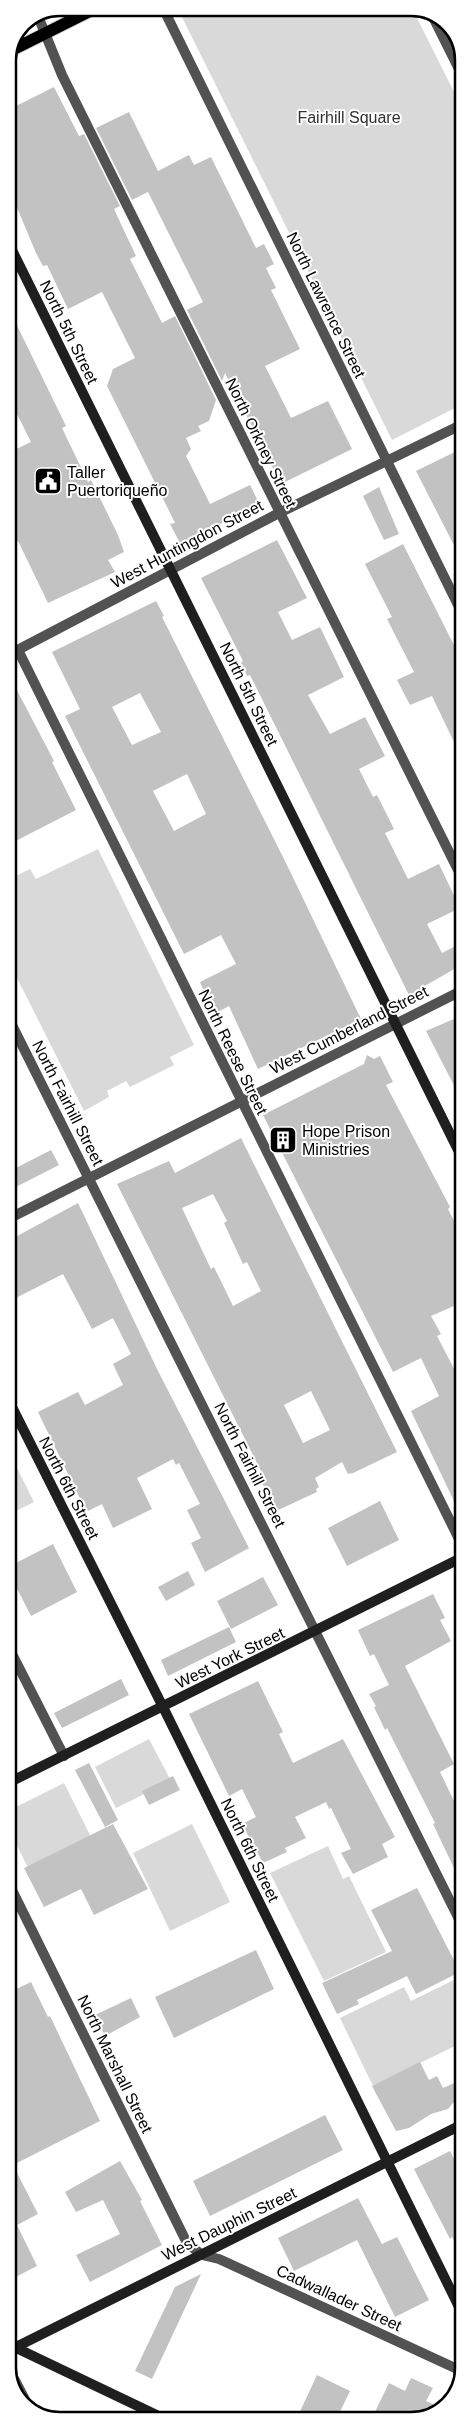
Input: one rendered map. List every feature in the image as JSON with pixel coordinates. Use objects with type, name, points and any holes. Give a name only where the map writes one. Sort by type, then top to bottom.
[{"type":"main road","points":[[19,46],[79,16]]},
{"type":"main road","name":"North 5th Street","points":[[16,258],[454,1143]]},
{"type":"main road","name":"North 6th Street","points":[[17,1416],[455,2297]]},
{"type":"main road","name":"West York Street","points":[[17,1779],[455,1561]]},
{"type":"main road","name":"West Dauphin Street","points":[[17,2344],[455,2129]]},
{"type":"main road","points":[[17,2350],[149,2412]]},
{"type":"street","name":"North Lawrence Street","points":[[168,16],[454,597]]},
{"type":"street","name":"North Orkney Street","points":[[41,21],[62,75],[454,863]]},
{"type":"street","points":[[437,26],[454,58]]},
{"type":"street","name":"West Huntingdon Street","points":[[18,650],[279,513],[454,428]]},
{"type":"street","name":"North Reese Street","points":[[18,650],[240,1102],[455,1530]]},
{"type":"street","name":"West Cumberland Street","points":[[16,1215],[454,994]]},
{"type":"street","name":"North Fairhill Street","points":[[16,1034],[317,1631],[455,1911]]},
{"type":"street","points":[[17,1663],[64,1756]]},
{"type":"street","name":"North Marshall Street","points":[[17,1900],[187,2243],[202,2254]]},
{"type":"street","name":"Cadwallader Street","points":[[202,2254],[219,2259],[455,2368]]},
{"type":"green space","name":"Fairhill Square","points":[[181,16],[416,16],[454,92],[454,408],[392,440]]},
{"type":"green space","points":[[98,849],[194,1045],[170,1057],[174,1065],[130,1087],[126,1081],[107,1091],[109,1097],[84,1111],[16,977],[16,876],[30,869],[36,879]]},
{"type":"green space","points":[[17,1467],[34,1502],[17,1511]]},
{"type":"green space","points":[[149,1739],[171,1781],[116,1808],[95,1767]]},
{"type":"green space","points":[[64,1783],[91,1837],[28,1868],[17,1845],[17,1807]]},
{"type":"green space","points":[[192,1824],[230,1902],[170,1931],[133,1853]]},
{"type":"green space","points":[[328,1846],[343,1879],[349,1876],[386,1952],[324,1981],[270,1873]]},
{"type":"green space","points":[[455,1980],[455,2046],[373,2086],[340,2018],[404,1987],[411,2001]]},
{"type":"building","points":[[54,87],[79,136],[84,134],[120,206],[114,209],[136,256],[130,259],[162,323],[175,316],[216,400],[209,421],[198,426],[201,431],[186,438],[191,449],[186,456],[210,504],[250,485],[259,503],[181,545],[170,524],[175,523],[107,386],[113,369],[135,358],[102,292],[68,309],[47,265],[43,266],[36,253],[16,205],[16,106]]},
{"type":"building","points":[[129,112],[158,171],[189,155],[194,165],[211,157],[256,248],[264,244],[274,264],[266,268],[276,288],[271,290],[300,349],[265,366],[291,418],[328,401],[352,449],[281,484],[225,373],[222,381],[187,310],[203,302],[148,192],[132,200],[96,128]]},
{"type":"building","name":"Taller Puertoriqueño","points":[[16,324],[66,426],[62,428],[88,482],[91,480],[118,535],[124,552],[108,560],[115,572],[48,603],[18,541],[16,542],[16,449],[31,442],[16,412]]},
{"type":"building","points":[[454,452],[454,546],[416,471]]},
{"type":"building","points":[[379,487],[399,534],[384,540],[363,496]]},
{"type":"building","points":[[277,540],[307,598],[278,612],[292,640],[320,627],[344,677],[308,695],[330,734],[365,717],[385,756],[359,769],[373,797],[377,795],[394,829],[385,833],[408,879],[439,864],[454,896],[454,911],[427,924],[442,953],[454,947],[454,969],[409,995],[250,675],[247,676],[241,662],[243,661],[201,578]]},
{"type":"building","points":[[403,544],[454,646],[454,743],[432,696],[410,705],[397,680],[414,672],[387,619],[392,617],[365,564]]},
{"type":"building","points":[[156,601],[164,616],[162,617],[286,863],[361,1019],[258,1069],[229,1006],[214,1014],[200,982],[236,964],[221,935],[184,954],[65,716],[80,709],[52,652]],"holes":[[[140,693],[161,732],[132,745],[112,707]],[[187,774],[206,814],[174,831],[153,791]]]},
{"type":"building","points":[[16,689],[54,761],[52,762],[76,810],[16,841]]},
{"type":"building","points":[[454,1019],[454,1086],[426,1031]]},
{"type":"building","points":[[367,1055],[374,1059],[380,1056],[393,1082],[386,1085],[450,1207],[448,1209],[455,1222],[455,1306],[431,1316],[441,1334],[437,1336],[455,1370],[455,1502],[411,1411],[439,1396],[421,1358],[393,1372],[263,1115],[364,1064]]},
{"type":"building","points":[[241,1138],[397,1452],[348,1474],[342,1462],[315,1478],[319,1487],[316,1489],[317,1492],[276,1511],[259,1477],[263,1475],[117,1184],[169,1161],[175,1173]],"holes":[[[213,1194],[227,1221],[224,1223],[243,1264],[247,1262],[261,1291],[233,1306],[214,1267],[211,1269],[182,1208]],[[311,1391],[330,1430],[303,1443],[284,1405]]]},
{"type":"building","points":[[51,1150],[59,1165],[16,1187],[16,1168]]},
{"type":"building","points":[[78,1203],[157,1369],[249,1548],[205,1572],[191,1543],[201,1538],[187,1510],[200,1504],[179,1463],[176,1465],[173,1459],[137,1478],[152,1509],[113,1528],[102,1504],[88,1511],[85,1509],[38,1412],[78,1392],[85,1405],[123,1385],[113,1364],[131,1354],[113,1318],[92,1329],[63,1274],[17,1298],[17,1236]]},
{"type":"building","points":[[380,1501],[399,1540],[347,1566],[328,1528]]},
{"type":"building","points":[[53,1544],[77,1592],[31,1616],[17,1588],[17,1563]]},
{"type":"building","points":[[188,1571],[195,1585],[166,1601],[158,1587]]},
{"type":"building","points":[[263,1577],[278,1605],[231,1629],[217,1601]]},
{"type":"building","points":[[433,1594],[445,1618],[440,1620],[451,1641],[405,1666],[454,1764],[440,1772],[455,1801],[455,1870],[433,1824],[435,1823],[387,1728],[385,1730],[374,1707],[376,1706],[369,1694],[389,1685],[374,1654],[370,1656],[358,1630]]},
{"type":"building","points":[[229,1627],[236,1642],[168,1676],[161,1660]]},
{"type":"building","points":[[121,1679],[129,1695],[62,1728],[54,1713]]},
{"type":"building","points":[[258,1681],[283,1732],[279,1734],[293,1763],[343,1739],[395,1837],[382,1844],[388,1857],[353,1874],[341,1853],[351,1849],[331,1808],[329,1809],[326,1802],[295,1817],[306,1838],[285,1848],[287,1852],[263,1863],[242,1824],[256,1817],[242,1789],[229,1796],[189,1714]]},
{"type":"building","points":[[89,1763],[118,1820],[105,1827],[75,1770]]},
{"type":"building","points":[[173,1776],[180,1790],[149,1805],[142,1791]]},
{"type":"building","points":[[113,1824],[148,1889],[94,1915],[81,1889],[44,1907],[24,1868]]},
{"type":"building","points":[[417,1888],[455,1962],[455,1975],[416,1994],[407,1976],[357,2000],[359,2004],[337,2014],[322,1983],[392,1951],[371,1910]]},
{"type":"building","points":[[256,1950],[274,1989],[174,2038],[155,1997]]},
{"type":"building","points":[[31,1982],[48,2017],[50,2016],[100,2121],[17,2163],[17,1989]]},
{"type":"building","points":[[131,1998],[140,2017],[105,2036],[95,2015]]},
{"type":"building","points":[[420,2062],[429,2080],[437,2076],[443,2088],[455,2083],[455,2102],[448,2109],[431,2114],[409,2128],[396,2131],[372,2086]]},
{"type":"building","points":[[325,2115],[343,2150],[210,2216],[193,2181]]},
{"type":"building","points":[[450,2151],[455,2161],[455,2243],[452,2237],[450,2239],[414,2169]]},
{"type":"building","points":[[120,2161],[142,2200],[140,2201],[162,2245],[90,2282],[76,2255],[120,2234],[103,2200],[76,2212],[65,2192]]},
{"type":"building","points":[[17,2173],[38,2214],[17,2225],[37,2266],[17,2276]]},
{"type":"building","points":[[358,2198],[382,2244],[397,2237],[429,2300],[395,2317],[357,2240],[294,2271],[278,2238]]},
{"type":"building","points":[[201,2274],[152,2379],[135,2371],[175,2287]]},
{"type":"building","points":[[317,2375],[350,2391],[340,2411],[300,2411]]},
{"type":"building","points":[[411,2378],[433,2388],[426,2401],[434,2405],[417,2411],[375,2411],[389,2383],[405,2391]]},
{"type":"place","name":"Taller Puertoriqueño","points":[[48,481]]},
{"type":"place","name":"Hope Prison Ministries","points":[[283,1140]]}]
